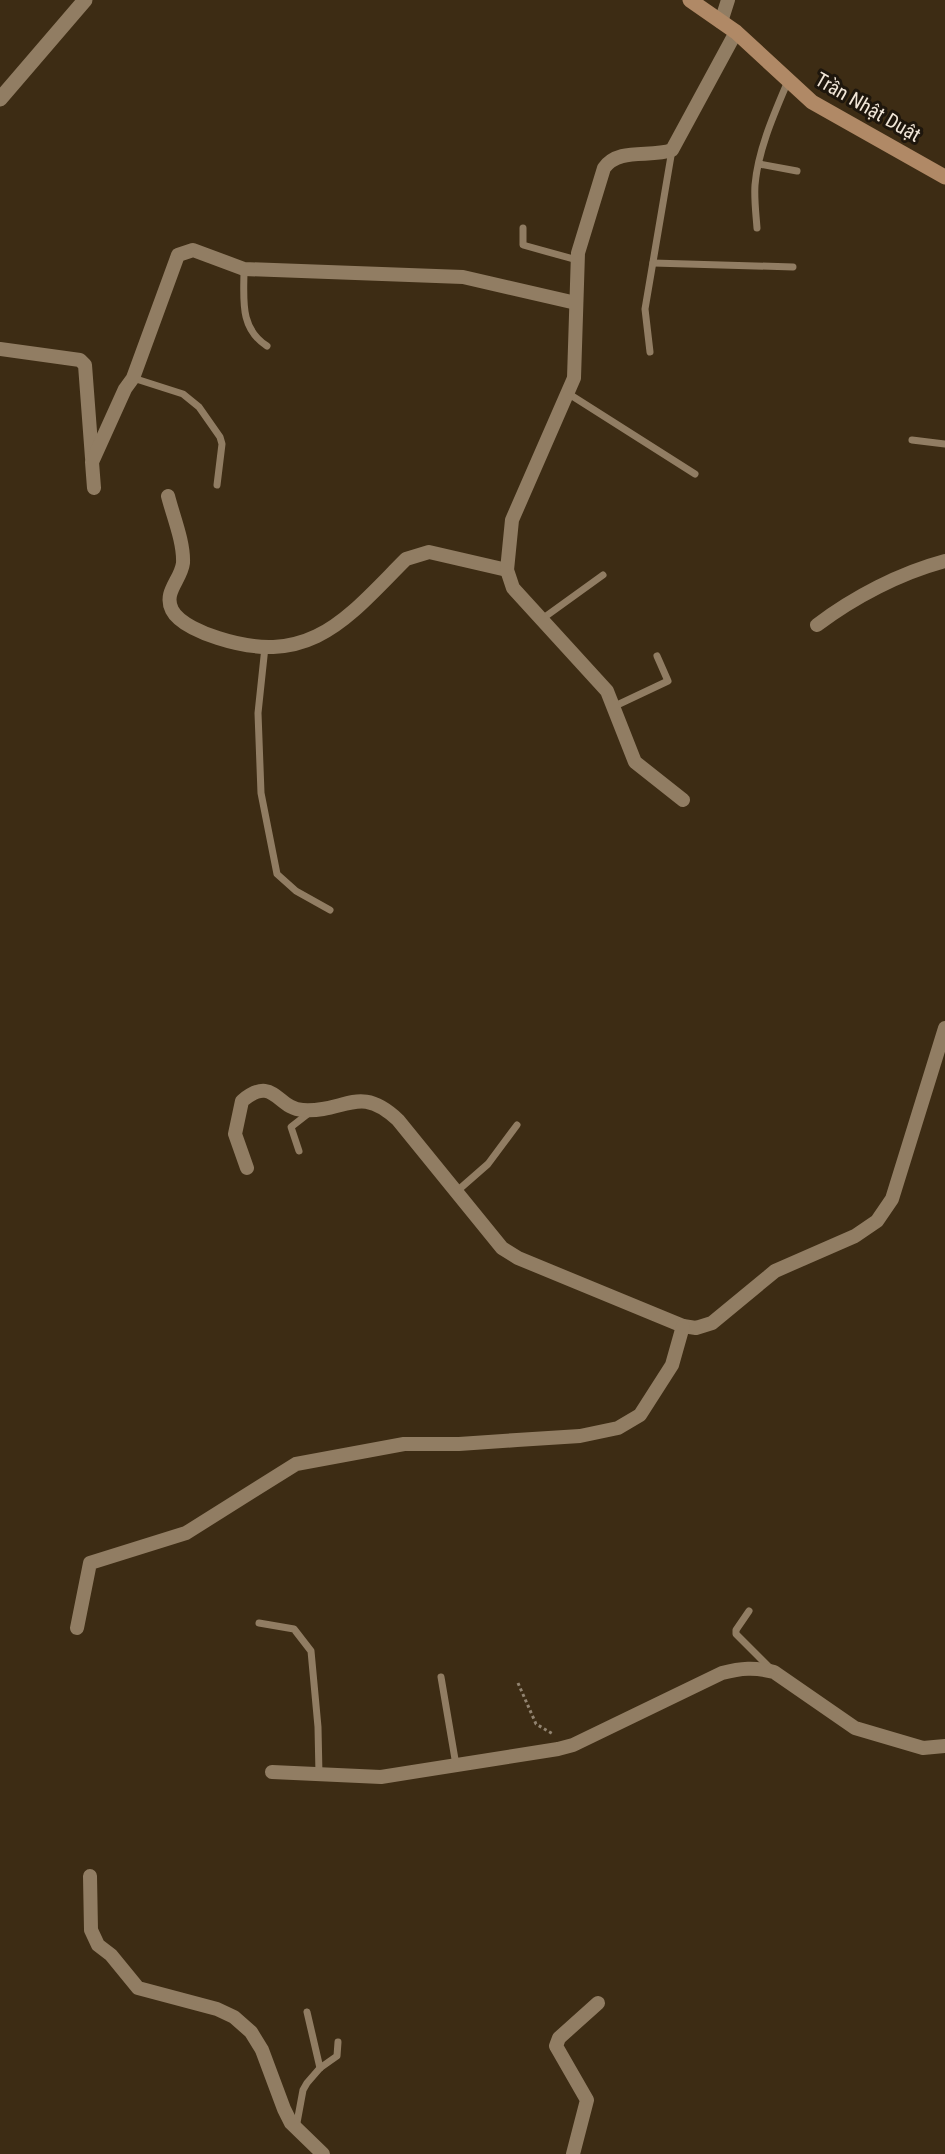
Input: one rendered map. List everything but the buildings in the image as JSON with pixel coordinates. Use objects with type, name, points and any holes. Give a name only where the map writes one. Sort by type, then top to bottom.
[{"type":"main road","name":"Trần Nhật Duật","points":[[690,0],[735,32],[812,102],[945,177]]},
{"type":"street","points":[[0,98],[85,0]]},
{"type":"street","points":[[721,22],[728,0]]},
{"type":"street","points":[[683,800],[635,762],[615,706],[598,680],[513,588],[507,570],[516,508],[569,394],[576,361],[577,260],[604,168],[610,159],[672,150],[735,32]]},
{"type":"street","points":[[92,462],[125,389],[134,378],[178,255],[193,250],[244,269],[454,276],[576,303]]},
{"type":"street","points":[[0,349],[80,360],[85,365],[94,489]]},
{"type":"street","points":[[168,496],[183,561],[171,589],[172,611],[180,620],[212,636],[231,642],[265,647],[306,642],[326,633],[344,621],[406,559],[416,554],[429,552],[507,570]]},
{"type":"street","points":[[818,625],[846,603],[945,561]]},
{"type":"street","points":[[247,1168],[235,1134],[242,1101],[256,1091],[264,1090],[273,1093],[293,1107],[303,1110],[354,1101],[370,1101],[385,1107],[398,1120],[502,1248],[518,1258],[683,1326],[696,1328],[712,1323],[775,1271],[855,1236],[877,1221],[892,1199],[945,1028]]},
{"type":"street","points":[[77,1628],[90,1563],[186,1533],[289,1466],[404,1444],[528,1440],[580,1436],[618,1428],[640,1415],[672,1365],[683,1326]]},
{"type":"street","points":[[272,1773],[381,1777],[573,1745],[722,1673],[759,1668],[774,1672],[855,1728],[923,1748],[945,1746]]},
{"type":"street","points":[[90,1876],[91,1930],[98,1945],[116,1961],[138,1988],[217,2009],[234,2017],[251,2032],[262,2050],[284,2109],[296,2128],[323,2154]]},
{"type":"street","points":[[573,2154],[587,2100],[556,2046],[559,2038],[598,2003]]},
{"type":"lane","points":[[757,228],[755,185],[759,164],[770,123],[788,81]]},
{"type":"lane","points":[[650,352],[645,309],[672,150]]},
{"type":"lane","points":[[759,164],[797,171]]},
{"type":"lane","points":[[523,228],[523,245],[577,260]]},
{"type":"lane","points":[[653,263],[793,267]]},
{"type":"lane","points":[[244,269],[244,310],[254,338],[267,346]]},
{"type":"lane","points":[[134,378],[183,394],[199,407],[220,437],[222,444],[217,485]]},
{"type":"lane","points":[[569,394],[695,474]]},
{"type":"lane","points":[[912,440],[945,444]]},
{"type":"lane","points":[[542,619],[603,575]]},
{"type":"lane","points":[[265,647],[258,713],[261,793],[277,874],[296,891],[330,910]]},
{"type":"lane","points":[[615,706],[668,681],[657,656]]},
{"type":"lane","points":[[299,1150],[291,1127],[316,1108]]},
{"type":"lane","points":[[456,1192],[488,1164],[517,1125]]},
{"type":"lane","points":[[749,1611],[736,1630],[736,1634],[774,1672]]},
{"type":"lane","points":[[259,1623],[294,1629],[311,1651],[318,1727],[319,1775]]},
{"type":"lane","points":[[441,1677],[456,1765]]},
{"type":"lane","points":[[307,2012],[320,2068]]},
{"type":"lane","points":[[296,2128],[303,2090],[320,2068],[337,2056],[338,2042]]},
{"type":"path","points":[[518,1683],[536,1724],[573,1745]]}]
